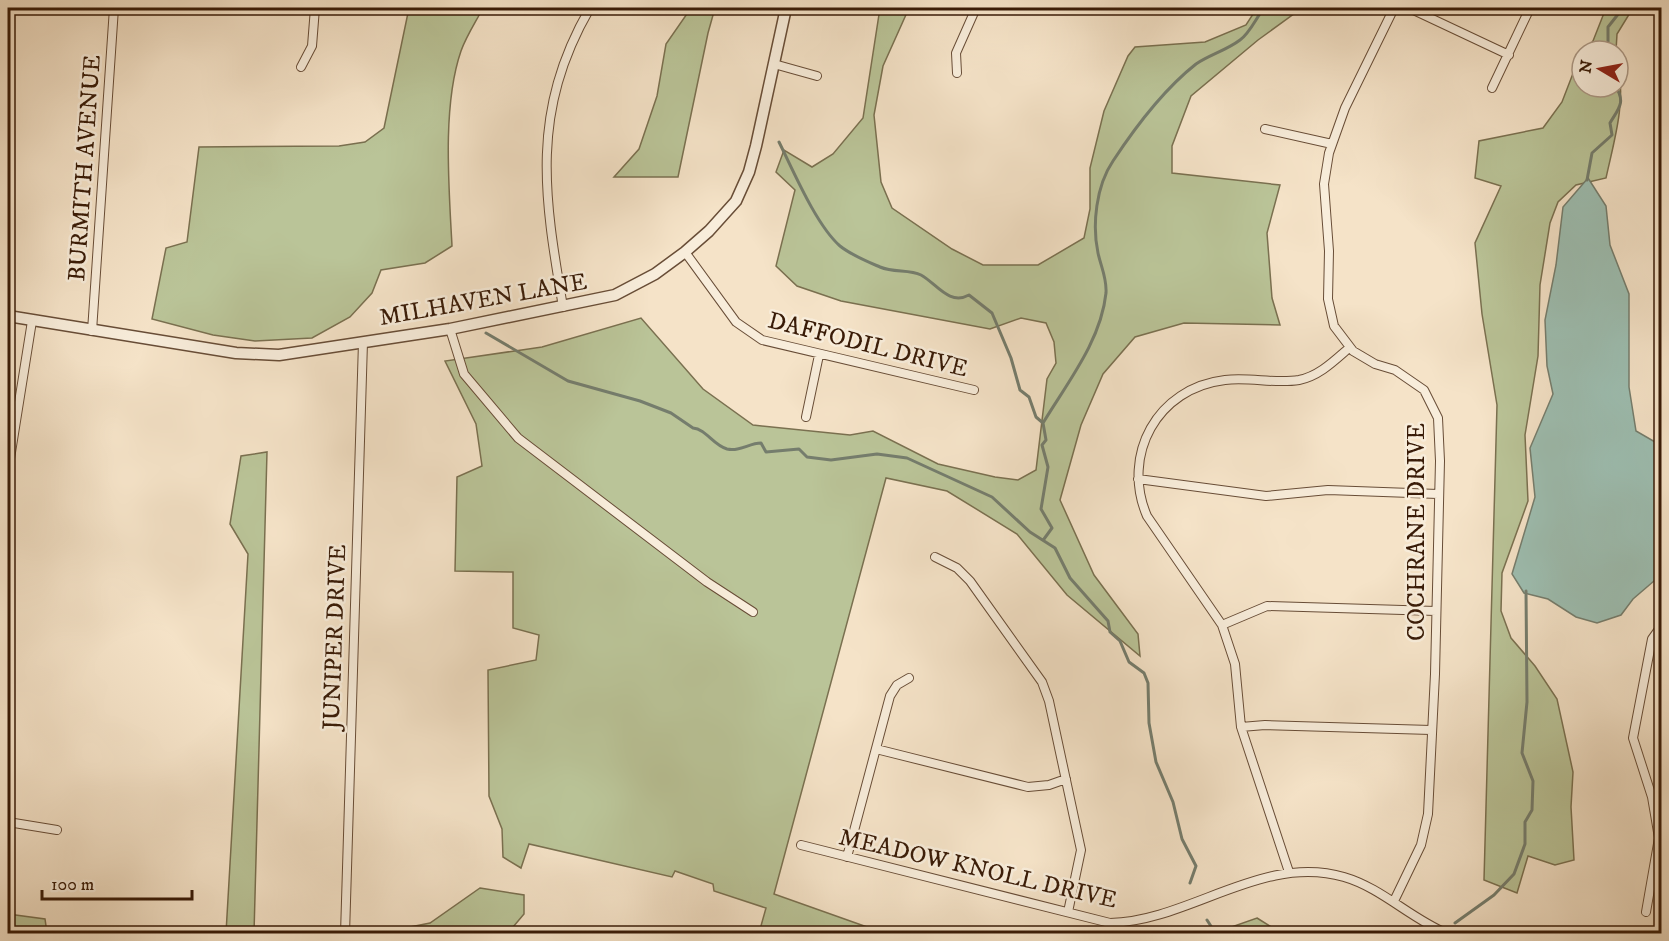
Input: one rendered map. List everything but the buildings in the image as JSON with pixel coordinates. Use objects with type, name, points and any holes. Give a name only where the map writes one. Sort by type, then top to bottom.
[{"type":"street","name":"BURMITH AVENUE","points":[[92,331],[114,8]]},
{"type":"street","points":[[301,67],[312,46],[315,8]]},
{"type":"street","points":[[563,307],[545,186],[548,128],[564,63],[590,8]]},
{"type":"street","name":"MILHAVEN LANE","points":[[8,316],[92,331],[265,356],[450,329],[599,300],[636,286],[684,252],[732,208],[743,189],[756,146],[786,8]]},
{"type":"street","points":[[957,73],[956,53],[976,8]]},
{"type":"street","name":"COCHRANE DRIVE","points":[[1394,8],[1345,108],[1332,144],[1324,184],[1329,251],[1328,299],[1334,326],[1349,348],[1375,364],[1411,380],[1431,400],[1438,418],[1440,442],[1435,698],[1431,730],[1428,814],[1415,860],[1394,901]]},
{"type":"street","points":[[1409,8],[1509,55]]},
{"type":"street","points":[[1492,88],[1530,8]]},
{"type":"street","points":[[774,64],[817,76]]},
{"type":"street","points":[[1265,129],[1332,144]]},
{"type":"street","name":"DAFFODIL DRIVE","points":[[684,252],[742,328],[775,345],[974,390]]},
{"type":"street","points":[[8,471],[32,321]]},
{"type":"street","points":[[450,329],[464,374],[518,438],[706,582],[753,612]]},
{"type":"street","name":"JUNIPER DRIVE","points":[[345,933],[363,342]]},
{"type":"street","points":[[1288,872],[1241,727],[1235,664],[1222,625],[1147,516],[1140,500],[1138,460],[1146,434],[1161,411],[1175,398],[1209,383],[1226,380],[1298,380],[1314,375],[1349,348]]},
{"type":"street","points":[[806,417],[819,355]]},
{"type":"street","points":[[1138,479],[1266,496],[1328,490],[1438,494]]},
{"type":"street","points":[[935,557],[957,568],[970,581],[1042,682],[1049,701],[1081,850],[1068,912]]},
{"type":"street","points":[[1222,625],[1251,610],[1267,606],[1436,611]]},
{"type":"street","points":[[1646,912],[1659,863],[1659,838],[1654,806],[1633,738],[1652,639],[1662,625]]},
{"type":"street","points":[[847,857],[890,696],[897,685],[909,678]]},
{"type":"street","points":[[1241,727],[1265,724],[1431,730]]},
{"type":"street","points":[[876,749],[1028,787],[1049,785],[1066,779]]},
{"type":"street","points":[[8,822],[57,830]]},
{"type":"street","name":"MEADOW KNOLL DRIVE","points":[[801,845],[1110,923],[1148,920],[1265,878],[1288,872],[1311,872],[1344,877],[1394,901],[1448,933]]},
{"type":"green space","points":[[409,8],[481,8],[482,10],[461,51],[451,97],[448,147],[452,246],[425,263],[381,270],[372,293],[350,317],[312,338],[255,341],[213,335],[152,319],[166,248],[187,242],[199,147],[339,146],[365,142],[384,128]]},
{"type":"green space","points":[[691,8],[715,8],[678,177],[614,177],[639,149],[657,96],[666,44]]},
{"type":"green space","points":[[880,8],[909,8],[883,66],[874,115],[881,182],[892,208],[952,249],[983,265],[1038,265],[1084,238],[1090,209],[1090,168],[1104,111],[1128,56],[1135,47],[1205,42],[1246,25],[1257,8],[1302,8],[1258,40],[1191,96],[1172,146],[1172,173],[1280,185],[1267,233],[1272,298],[1280,325],[1184,323],[1135,337],[1103,374],[1081,425],[1060,500],[1094,575],[1138,634],[1140,656],[1067,595],[1017,534],[947,491],[886,478],[774,894],[884,933],[759,933],[766,908],[714,891],[713,884],[675,871],[672,877],[529,844],[521,868],[503,857],[502,829],[489,796],[488,670],[536,660],[539,635],[513,628],[513,572],[455,571],[457,477],[482,466],[476,424],[445,361],[542,347],[641,318],[703,389],[753,425],[850,435],[873,431],[938,464],[995,477],[1018,480],[1036,470],[1047,379],[1056,363],[1054,342],[1046,323],[1021,318],[990,329],[841,301],[797,286],[776,266],[795,190],[776,172],[784,150],[812,167],[833,154],[863,118]]},
{"type":"green space","points":[[1606,8],[1633,8],[1617,34],[1617,39],[1594,39]]},
{"type":"green space","points":[[1570,81],[1570,99],[1621,99],[1606,178],[1576,185],[1558,202],[1550,223],[1540,285],[1538,356],[1525,435],[1528,501],[1502,573],[1501,611],[1511,638],[1535,666],[1557,699],[1573,772],[1571,807],[1574,860],[1555,865],[1528,856],[1517,893],[1484,880],[1497,405],[1482,314],[1475,243],[1501,186],[1475,178],[1479,141],[1543,128],[1562,102]]},
{"type":"green space","points":[[267,452],[254,933],[226,933],[248,554],[230,524],[241,456]]},
{"type":"green space","points":[[480,888],[524,895],[524,914],[508,933],[380,933],[430,923]]},
{"type":"green space","points":[[8,914],[45,919],[47,933],[8,933]]},
{"type":"green space","points":[[1257,918],[1281,933],[1220,933],[1220,931]]},
{"type":"shaded area","points":[[1588,178],[1606,206],[1610,245],[1629,294],[1629,387],[1636,431],[1662,446],[1661,575],[1633,599],[1621,615],[1597,623],[1576,617],[1548,599],[1524,593],[1512,574],[1535,497],[1530,448],[1553,394],[1547,366],[1545,320],[1556,265],[1563,207]]},
{"type":"waterway","points":[[1043,423],[1082,361],[1103,311],[1106,293],[1105,277],[1098,253],[1095,230],[1099,194],[1107,171],[1141,122],[1172,85],[1196,64],[1244,37],[1264,8]]},
{"type":"waterway","points":[[1608,39],[1608,27],[1623,8]]},
{"type":"waterway","points":[[1587,180],[1592,153],[1612,135],[1610,123],[1618,110],[1620,99]]},
{"type":"waterway","points":[[779,142],[822,225],[840,246],[880,267],[921,275],[949,296],[962,298],[969,295],[992,313],[1011,358],[1020,390],[1029,397],[1036,417],[1043,423],[1046,440],[1042,445],[1048,467],[1041,509],[1052,528],[1044,539]]},
{"type":"waterway","points":[[486,333],[568,381],[640,401],[671,413],[727,449],[761,443],[766,452],[799,449],[807,457],[831,460],[877,454],[907,458],[992,497],[1030,532],[1055,548],[1070,578],[1108,621],[1110,632],[1120,641],[1129,662],[1144,673],[1148,683],[1149,723],[1156,762],[1173,802],[1182,839],[1196,866],[1190,883]]},
{"type":"waterway","points":[[1455,923],[1494,895],[1514,874],[1525,844],[1525,822],[1532,810],[1533,781],[1522,753],[1527,702],[1526,591]]},
{"type":"waterway","points":[[1207,920],[1216,934]]}]
